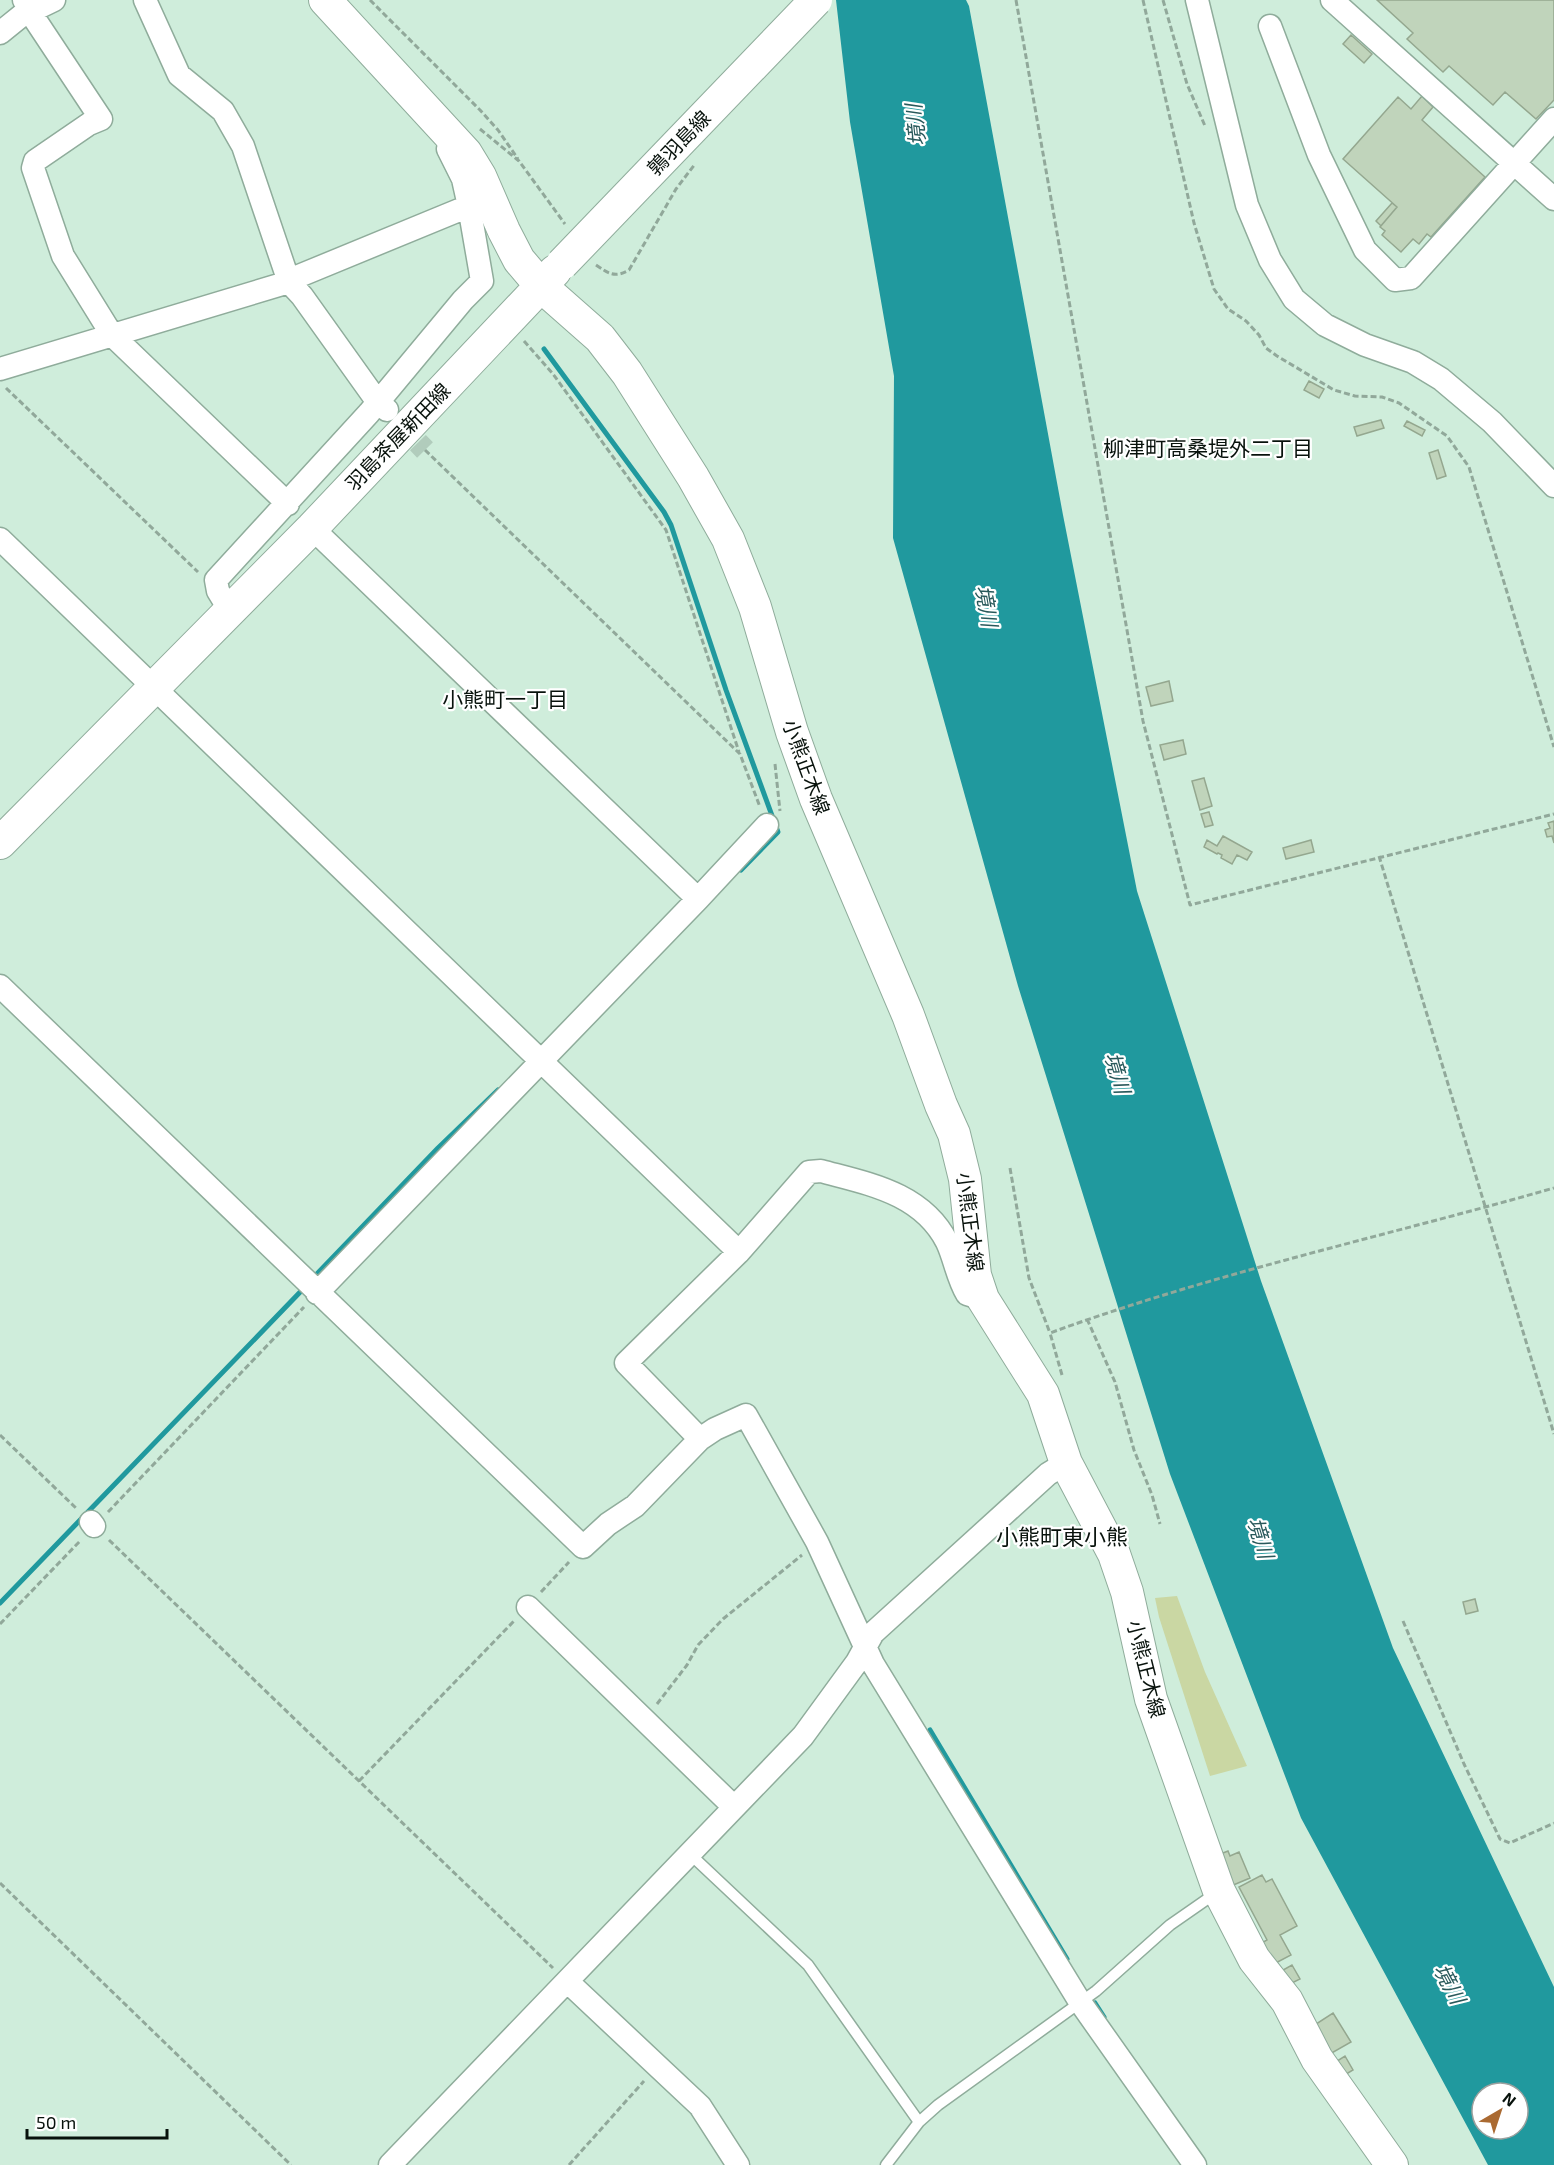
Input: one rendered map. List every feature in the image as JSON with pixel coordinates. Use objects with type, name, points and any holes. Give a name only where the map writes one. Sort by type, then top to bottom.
[{"type":"main road","points":[[325,0],[466,153],[480,176],[519,260],[564,270]]},
{"type":"main road","name":"鶉羽島線","points":[[564,270],[816,0]]},
{"type":"main road","name":"羽島茶屋新田線","points":[[0,843],[155,687],[223,596],[312,528],[564,270]]},
{"type":"main road","name":"小熊正木線","points":[[564,270],[600,338],[627,373],[693,477],[728,539],[755,607],[792,732],[816,799],[908,1015],[954,1134],[965,1179],[975,1275],[983,1299],[1043,1394],[1066,1463],[1114,1554],[1127,1592],[1151,1700],[1219,1891],[1254,1959],[1287,2001],[1317,2059],[1392,2165]]},
{"type":"street","points":[[0,33],[21,16],[28,5],[54,0]]},
{"type":"street","points":[[145,0],[179,75],[223,111],[243,146],[289,282],[302,296],[382,405]]},
{"type":"street","points":[[1197,0],[1247,205],[1270,260],[1294,299],[1325,325],[1365,345],[1413,362],[1441,379],[1492,422],[1554,486]]},
{"type":"street","points":[[1332,0],[1554,199]]},
{"type":"street","points":[[28,5],[36,21],[101,119],[89,124],[35,161],[33,168],[63,256],[112,335],[288,504]]},
{"type":"street","points":[[1270,26],[1319,155],[1365,250],[1395,280],[1411,278],[1554,118]]},
{"type":"street","points":[[223,596],[216,580],[369,413],[382,405],[482,281],[463,179],[433,118]]},
{"type":"street","points":[[2,377],[112,335],[289,282],[469,206]]},
{"type":"street","points":[[312,528],[698,899]]},
{"type":"street","points":[[0,539],[739,1252]]},
{"type":"street","points":[[317,1293],[767,825]]},
{"type":"street","points":[[0,986],[583,1547],[608,1524],[635,1506],[700,1439],[746,1415],[817,1542],[873,1664],[1080,2002],[1195,2165]]},
{"type":"street","points":[[700,1439],[626,1362],[739,1252],[809,1172],[820,1171],[902,1196],[930,1216],[948,1245],[959,1280],[967,1294],[983,1299]]},
{"type":"street","points":[[390,2165],[803,1736],[857,1662],[873,1634],[1048,1474],[1066,1463]]},
{"type":"street","points":[[528,1607],[734,1807]]},
{"type":"street","points":[[568,1982],[700,2106],[738,2165]]},
{"type":"lane","points":[[690,1854],[808,1965],[919,2121]]},
{"type":"lane","points":[[886,2165],[919,2121],[938,2105],[1096,1991],[1170,1925],[1219,1891]]},
{"type":"path","points":[[370,0],[486,117],[513,150],[567,227]]},
{"type":"path","points":[[1016,0],[1143,721],[1190,905],[1554,814]]},
{"type":"path","points":[[1143,0],[1194,223],[1214,290],[1228,309],[1246,321],[1259,335],[1266,348],[1277,356],[1334,390],[1399,403],[1447,436],[1469,467],[1554,747]]},
{"type":"path","points":[[1163,0],[1187,84],[1209,135]]},
{"type":"path","points":[[478,128],[519,161]]},
{"type":"path","points":[[564,270],[597,266],[609,273],[620,275],[629,270],[676,189],[696,163]]},
{"type":"path","points":[[522,340],[539,357],[666,530],[740,754],[767,825]]},
{"type":"path","points":[[2,377],[223,596]]},
{"type":"path","points":[[425,450],[740,754]]},
{"type":"path","points":[[1379,856],[1554,1434]]},
{"type":"path","points":[[1010,1168],[1029,1278],[1050,1333],[1062,1377]]},
{"type":"path","points":[[1050,1333],[1098,1315],[1277,1262],[1554,1188]]},
{"type":"path","points":[[0,1624],[93,1524],[317,1293]]},
{"type":"path","points":[[1087,1319],[1115,1382],[1134,1450],[1152,1495],[1160,1524]]},
{"type":"path","points":[[0,1435],[568,1982]]},
{"type":"path","points":[[646,1721],[687,1665],[698,1645],[723,1619],[817,1542]]},
{"type":"path","points":[[359,1781],[583,1547]]},
{"type":"path","points":[[1403,1621],[1464,1764],[1500,1839],[1510,1843],[1554,1823]]},
{"type":"path","points":[[0,1883],[291,2165]]},
{"type":"path","points":[[569,2165],[657,2066]]},
{"type":"green space","points":[[1177,1596],[1205,1672],[1247,1766],[1210,1776],[1155,1598]]},
{"type":"water","name":"境川","points":[[836,0],[966,0],[969,6],[1063,515],[1137,891],[1261,1281],[1393,1648],[1554,1987],[1554,2165],[1488,2165],[1475,2141],[1530,2141],[1530,2081],[1470,2081],[1470,2132],[1301,1818],[1170,1474],[1018,986],[893,538],[894,376],[850,122]]},
{"type":"building","points":[[1377,0],[1554,0],[1554,100],[1536,119],[1505,92],[1493,105],[1449,66],[1443,72],[1407,39],[1413,33]]},
{"type":"building","points":[[1351,35],[1372,54],[1364,63],[1343,44]]},
{"type":"building","points":[[1422,96],[1433,107],[1422,120],[1485,177],[1431,237],[1427,234],[1419,244],[1413,239],[1401,252],[1382,235],[1385,231],[1380,227],[1397,207],[1343,159],[1398,97],[1411,109]]},
{"type":"building","points":[[1392,203],[1397,207],[1381,226],[1376,221]]},
{"type":"building","points":[[1309,381],[1324,389],[1319,398],[1304,390]]},
{"type":"building","points":[[1381,420],[1384,428],[1357,436],[1354,427]]},
{"type":"building","points":[[1407,421],[1425,430],[1422,436],[1404,426]]},
{"type":"building","points":[[1438,450],[1446,476],[1437,479],[1429,453]]},
{"type":"building","points":[[1169,681],[1173,701],[1151,706],[1146,687]]},
{"type":"building","points":[[1183,740],[1186,754],[1164,760],[1160,745]]},
{"type":"building","points":[[1204,778],[1212,806],[1200,810],[1192,781]]},
{"type":"building","points":[[1209,812],[1213,825],[1205,827],[1201,814]]},
{"type":"building","points":[[1554,821],[1554,843],[1552,836],[1547,837],[1545,830],[1550,828],[1548,823]]},
{"type":"building","points":[[1223,836],[1252,852],[1247,860],[1237,855],[1232,864],[1221,858],[1222,855],[1204,847],[1207,840],[1217,846]]},
{"type":"building","points":[[1311,840],[1314,852],[1286,859],[1283,848]]},
{"type":"building","points":[[1475,1599],[1478,1611],[1466,1614],[1463,1602]]},
{"type":"building","points":[[1228,1851],[1230,1856],[1239,1852],[1250,1878],[1231,1886],[1218,1855]]},
{"type":"building","points":[[1262,1875],[1266,1882],[1272,1879],[1297,1926],[1280,1935],[1291,1955],[1272,1965],[1260,1944],[1267,1940],[1239,1887]]},
{"type":"building","points":[[1292,1965],[1300,1979],[1290,1984],[1283,1970]]},
{"type":"building","points":[[1333,2013],[1351,2042],[1330,2054],[1313,2026]]},
{"type":"building","points":[[1345,2056],[1353,2070],[1343,2076],[1334,2063]]},
{"type":"waterway","points":[[544,349],[664,512],[671,525],[726,690],[778,832],[741,870]]},
{"type":"waterway","points":[[313,1278],[438,1148],[498,1090]]},
{"type":"waterway","points":[[0,1603],[305,1287]]},
{"type":"waterway","points":[[930,1730],[1067,1959]]},
{"type":"waterway","points":[[1095,2003],[1104,2017]]},
{"type":"tunnel","points":[[395,419],[425,450]]},
{"type":"district","name":"柳津町高桑堤外二丁目","points":[[1208,449]]},
{"type":"district","name":"小熊町一丁目","points":[[505,700]]},
{"type":"district","name":"小熊町東小熊","points":[[1062,1537]]}]
